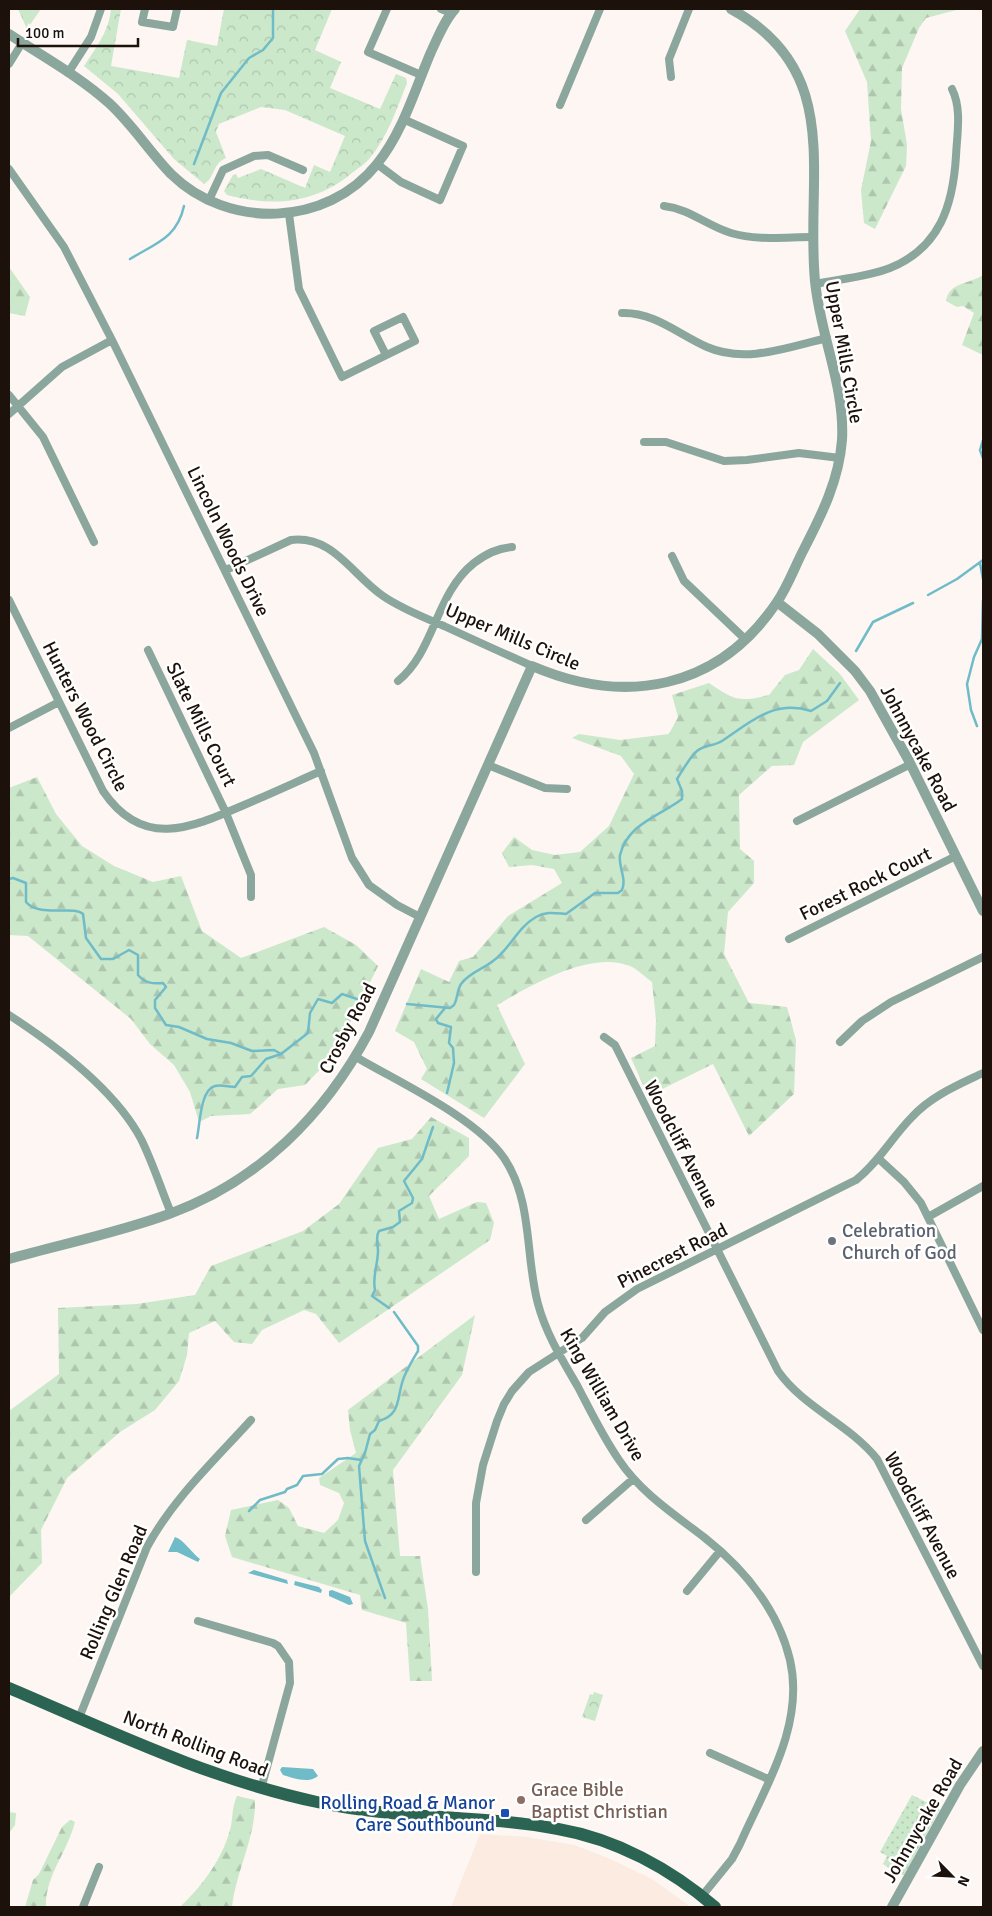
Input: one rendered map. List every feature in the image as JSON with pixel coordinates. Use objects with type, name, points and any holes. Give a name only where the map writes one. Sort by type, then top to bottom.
[{"type":"main road","name":"North Rolling Road","points":[[9,1688],[182,1762],[261,1789],[318,1803],[376,1812],[559,1829],[588,1836],[638,1857],[684,1882],[715,1907]]},
{"type":"street","points":[[68,73],[91,37],[100,9]]},
{"type":"street","points":[[145,9],[142,22],[173,28],[177,9]]},
{"type":"street","points":[[388,9],[368,52],[421,75]]},
{"type":"street","points":[[560,104],[600,9]]},
{"type":"street","points":[[671,77],[670,58],[689,9]]},
{"type":"street","name":"Upper Mills Circle","points":[[226,570],[291,540],[315,541],[333,550],[382,595],[434,622],[532,666],[570,681],[590,685],[628,688],[646,686],[694,673],[714,663],[744,639],[777,602],[826,505],[840,458],[842,419],[840,400],[815,284],[812,237],[814,146],[807,98],[798,75],[780,47],[764,30],[730,9]]},
{"type":"street","points":[[9,34],[109,103],[171,173],[209,200],[230,208],[256,213],[289,214],[314,208],[336,198],[359,183],[377,164],[389,148],[403,119],[449,10]]},
{"type":"street","points":[[9,64],[22,43]]},
{"type":"street","points":[[815,284],[890,268],[917,252],[939,227],[952,198],[954,183],[958,118],[956,97],[952,89]]},
{"type":"street","points":[[377,164],[393,178],[440,200],[463,146],[403,119]]},
{"type":"street","points":[[209,200],[223,170],[254,156],[268,155],[303,170]]},
{"type":"street","name":"Lincoln Woods Drive","points":[[9,169],[64,247],[112,340],[226,570],[321,771],[346,845],[360,871],[369,885],[381,895],[420,917]]},
{"type":"street","points":[[664,206],[685,210],[718,228],[742,236],[812,237]]},
{"type":"street","points":[[289,214],[299,289],[342,377],[415,342],[403,317],[374,331],[386,355]]},
{"type":"street","points":[[622,313],[635,313],[646,316],[707,347],[738,355],[768,352],[827,338]]},
{"type":"street","points":[[9,414],[62,367],[112,340]]},
{"type":"street","points":[[9,395],[43,437],[94,542]]},
{"type":"street","points":[[644,442],[666,442],[724,461],[742,461],[799,453],[840,458]]},
{"type":"street","points":[[398,681],[414,664],[452,587],[462,575],[493,551],[512,547]]},
{"type":"street","points":[[672,556],[684,581],[744,639]]},
{"type":"street","name":"Hunters Wood Circle","points":[[9,600],[103,791],[121,813],[146,827],[172,830],[200,823],[321,771]]},
{"type":"street","name":"Johnnycake Road","points":[[777,602],[818,634],[855,671],[884,712],[983,910]]},
{"type":"street","name":"Slate Mills Court","points":[[148,650],[226,813],[251,875],[250,896]]},
{"type":"street","name":"Crosby Road","points":[[9,1259],[171,1213],[227,1187],[276,1152],[312,1117],[356,1057],[532,666]]},
{"type":"street","points":[[9,728],[59,702]]},
{"type":"street","points":[[488,764],[545,788],[567,789]]},
{"type":"street","points":[[797,821],[911,764]]},
{"type":"street","name":"Forest Rock Court","points":[[789,938],[956,856]]},
{"type":"street","points":[[840,1042],[862,1021],[891,1002],[983,957]]},
{"type":"street","points":[[9,1015],[110,1095],[141,1139],[171,1213]]},
{"type":"street","name":"Woodcliff Avenue","points":[[604,1037],[615,1045],[778,1371],[786,1383],[861,1442],[877,1459],[983,1666]]},
{"type":"street","name":"King William Drive","points":[[356,1057],[461,1118],[479,1131],[504,1159],[518,1187],[526,1216],[531,1273],[538,1307],[558,1352],[607,1441],[633,1479],[652,1498],[737,1567],[762,1598],[778,1627],[790,1661],[794,1696],[790,1726],[732,1860],[702,1896]]},
{"type":"street","name":"Pinecrest Road","points":[[476,1572],[476,1503],[483,1465],[497,1421],[519,1381],[539,1364],[582,1338],[619,1300],[843,1187],[868,1170],[922,1108],[950,1089],[983,1073]]},
{"type":"street","points":[[879,1159],[908,1186],[928,1217],[983,1330]]},
{"type":"street","points":[[928,1217],[983,1186]]},
{"type":"street","name":"Rolling Glen Road","points":[[79,1718],[146,1547],[174,1504],[250,1420]]},
{"type":"street","points":[[586,1520],[633,1479]]},
{"type":"street","points":[[687,1591],[720,1552]]},
{"type":"street","points":[[198,1621],[273,1643],[278,1646],[289,1662],[290,1683],[261,1789]]},
{"type":"street","name":"Johnnycake Road","points":[[892,1907],[957,1792],[983,1751]]},
{"type":"street","points":[[710,1753],[768,1779]]},
{"type":"street","points":[[83,1907],[99,1867]]},
{"type":"shaded area","points":[[480,1834],[527,1837],[574,1845],[608,1858],[652,1879],[691,1907],[451,1907]]},
{"type":"green space","points":[[18,9],[41,9],[27,29]]},
{"type":"green space","points":[[111,9],[121,9],[111,66],[179,78],[187,40],[217,46],[224,9],[332,9],[315,50],[341,62],[330,88],[380,109],[396,74],[406,78],[407,83],[391,122],[376,150],[366,162],[338,183],[308,197],[292,200],[260,201],[227,195],[224,191],[233,175],[236,174],[238,178],[261,169],[305,188],[314,165],[330,172],[345,136],[285,110],[261,107],[219,124],[216,132],[226,158],[218,164],[208,181],[204,184],[174,159],[118,94],[84,66],[105,32]]},
{"type":"green space","points":[[860,9],[960,9],[926,18],[919,28],[902,68],[901,109],[907,145],[906,166],[875,229],[864,223],[861,190],[871,141],[867,82],[845,31]]},
{"type":"green space","points":[[9,267],[30,297],[25,316],[9,313]]},
{"type":"green space","points":[[983,275],[983,355],[962,345],[974,313],[963,306],[957,307],[946,301],[951,290]]},
{"type":"green space","points":[[813,649],[840,674],[859,700],[803,742],[794,765],[772,766],[739,795],[740,849],[754,861],[754,883],[728,912],[724,954],[749,1003],[787,1007],[796,1040],[794,1094],[749,1136],[713,1064],[648,1096],[631,1058],[655,1046],[656,1020],[652,982],[633,967],[614,962],[579,966],[561,972],[497,1005],[525,1064],[484,1118],[421,1079],[427,1069],[414,1042],[395,1031],[421,969],[449,982],[459,961],[473,957],[508,916],[562,883],[554,869],[532,865],[509,867],[502,853],[514,837],[532,850],[555,855],[580,852],[609,826],[634,774],[621,756],[572,738],[579,734],[620,740],[669,734],[678,717],[672,695],[709,683],[732,697],[751,699],[769,695],[785,675],[799,670]]},
{"type":"green space","points":[[37,777],[56,814],[82,846],[114,866],[153,882],[181,876],[202,931],[241,958],[324,927],[356,945],[378,966],[335,1054],[305,1085],[278,1089],[250,1114],[211,1116],[199,1122],[190,1092],[174,1065],[150,1044],[131,1019],[28,936],[9,935],[9,788]]},
{"type":"green space","points":[[431,1117],[469,1138],[469,1156],[429,1196],[439,1219],[477,1202],[486,1203],[494,1223],[490,1240],[339,1343],[316,1314],[304,1310],[262,1330],[252,1344],[234,1342],[215,1321],[189,1333],[187,1355],[179,1381],[155,1410],[120,1432],[67,1478],[41,1530],[42,1563],[9,1597],[9,1411],[59,1374],[58,1308],[137,1304],[195,1295],[211,1266],[303,1231],[339,1204],[378,1148],[412,1139]]},
{"type":"green space","points":[[475,1315],[462,1375],[393,1470],[400,1556],[420,1556],[428,1609],[432,1681],[410,1681],[406,1623],[362,1610],[360,1595],[232,1557],[225,1536],[231,1510],[278,1500],[289,1508],[298,1526],[324,1533],[338,1520],[344,1503],[339,1493],[320,1485],[319,1478],[356,1453],[350,1430],[348,1410]]},
{"type":"green space","points":[[594,1692],[603,1695],[595,1721],[582,1717],[590,1694],[593,1695]]},
{"type":"green space","points":[[912,1795],[940,1809],[904,1875],[899,1875],[883,1864],[887,1856],[880,1852]]},
{"type":"green space","points":[[237,1796],[255,1800],[249,1841],[237,1880],[232,1907],[180,1907],[197,1889],[218,1859],[228,1837]]},
{"type":"green space","points":[[9,1812],[16,1813],[15,1825],[9,1833]]},
{"type":"green space","points":[[70,1820],[75,1822],[49,1885],[46,1907],[25,1907],[33,1880],[39,1874],[62,1827]]},
{"type":"water","points":[[175,1537],[182,1541],[200,1559],[198,1562],[177,1552],[168,1552]]},
{"type":"water","points":[[254,1570],[287,1580],[288,1584],[248,1573]]},
{"type":"water","points":[[295,1581],[319,1587],[322,1590],[321,1593],[294,1585]]},
{"type":"water","points":[[332,1590],[350,1597],[353,1604],[349,1605],[329,1596],[329,1591]]},
{"type":"water","points":[[282,1767],[313,1769],[318,1776],[310,1780],[296,1779],[283,1775],[280,1770]]},
{"type":"waterway","points":[[194,164],[221,93],[249,58],[263,50],[273,38],[273,9]]},
{"type":"waterway","points":[[130,259],[157,244],[171,233],[181,217],[184,206]]},
{"type":"waterway","points":[[983,440],[980,450],[983,458]]},
{"type":"waterway","points":[[928,595],[957,579],[983,560]]},
{"type":"waterway","points":[[980,563],[983,579]]},
{"type":"waterway","points":[[977,726],[971,710],[967,684],[974,657],[982,639],[983,600]]},
{"type":"waterway","points":[[856,651],[873,622],[913,603]]},
{"type":"waterway","points":[[407,1004],[450,1008],[454,1005],[464,980],[499,956],[524,927],[536,917],[547,913],[566,914],[595,893],[618,893],[622,890],[623,886],[620,855],[624,844],[630,835],[646,821],[682,799],[682,791],[677,779],[697,751],[722,741],[753,720],[774,710],[798,708],[811,711],[827,701],[840,683]]},
{"type":"waterway","points":[[9,879],[13,878],[26,883],[26,902],[32,907],[83,914],[86,938],[101,959],[113,959],[129,950],[138,955],[138,975],[152,983],[163,983],[166,987],[155,1000],[155,1008],[166,1025],[179,1027],[207,1039],[231,1043],[252,1051],[274,1050],[281,1054],[308,1033],[310,1013],[318,999],[332,1003],[342,994],[357,999]]},
{"type":"waterway","points":[[445,1008],[436,1019],[438,1023],[451,1027],[449,1043],[453,1048],[454,1063],[447,1093]]},
{"type":"waterway","points":[[197,1138],[204,1101],[210,1089],[217,1085],[235,1087],[242,1077],[251,1076],[266,1059],[281,1054]]},
{"type":"waterway","points":[[389,1308],[372,1296],[375,1290],[374,1280],[378,1256],[377,1236],[379,1231],[393,1227],[400,1222],[399,1211],[412,1203],[413,1198],[404,1181],[422,1159],[433,1127]]},
{"type":"waterway","points":[[385,1598],[365,1541],[359,1466],[370,1434],[375,1430],[379,1421],[391,1415],[394,1411],[405,1375],[418,1351],[418,1346],[394,1312]]},
{"type":"waterway","points":[[249,1511],[260,1500],[285,1492],[287,1489],[297,1485],[303,1476],[322,1474],[338,1459],[361,1460]]},
{"type":"place","name":"Celebration Church of God","points":[[832,1241]]},
{"type":"place","name":"Grace Bible Baptist Christian","points":[[521,1800]]},
{"type":"place","name":"Rolling Road & Manor Care Southbound","points":[[505,1813]]}]
